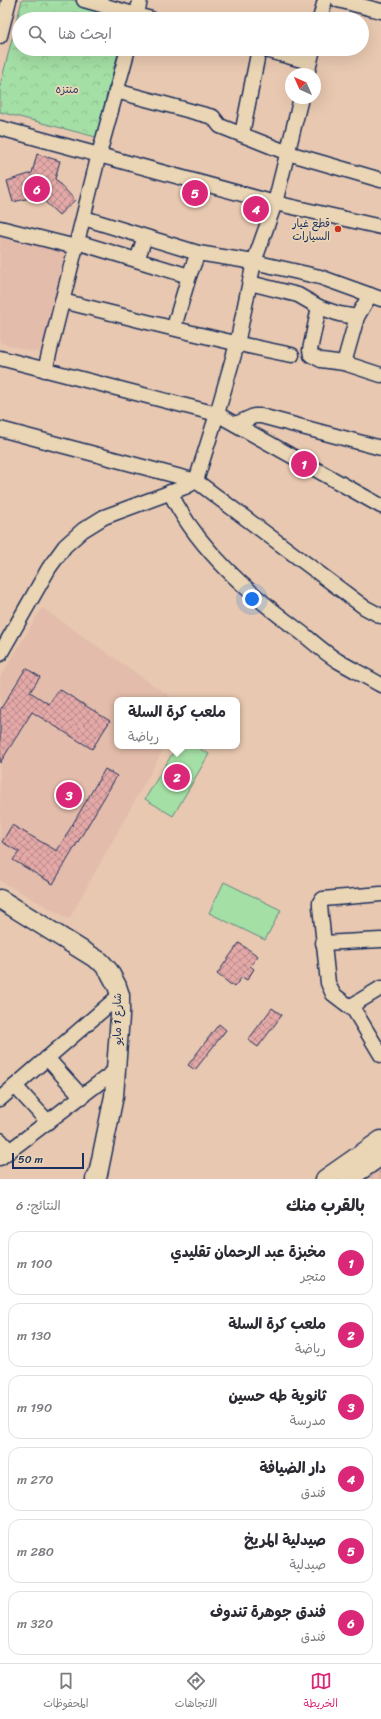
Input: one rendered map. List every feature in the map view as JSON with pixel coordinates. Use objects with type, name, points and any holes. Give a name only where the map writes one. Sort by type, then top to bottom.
[{"type":"main road","name":"شارع 1 مايو","points":[[0,899],[101,962],[111,974],[120,995],[114,1096],[98,1178]]},
{"type":"main road","points":[[325,1179],[381,1140]]},
{"type":"main road","points":[[348,1179],[381,1156]]},
{"type":"street","points":[[0,36],[9,0]]},
{"type":"street","points":[[84,0],[121,12]]},
{"type":"street","points":[[137,12],[140,0]]},
{"type":"street","points":[[322,12],[325,0]]},
{"type":"street","points":[[338,0],[381,11]]},
{"type":"street","points":[[45,370],[99,154],[126,56]]},
{"type":"street","points":[[242,134],[259,56]]},
{"type":"street","points":[[287,56],[310,62]]},
{"type":"street","points":[[116,91],[213,117],[220,126],[288,153],[381,180]]},
{"type":"street","points":[[0,654],[49,568],[65,546],[83,530],[104,517],[196,481],[217,414],[236,344],[254,262],[275,203],[300,104]]},
{"type":"street","points":[[0,128],[275,203],[381,227]]},
{"type":"street","points":[[84,218],[198,253],[254,262],[320,277],[376,297],[357,317],[344,363]]},
{"type":"street","points":[[0,228],[76,244],[137,260],[189,276]]},
{"type":"street","points":[[137,260],[145,237]]},
{"type":"street","points":[[174,327],[189,276],[198,253]]},
{"type":"street","points":[[250,283],[298,295],[339,314],[357,317]]},
{"type":"street","points":[[62,301],[174,327],[236,344],[292,355]]},
{"type":"street","points":[[319,306],[310,350],[311,355],[321,360],[344,363],[381,375]]},
{"type":"street","points":[[0,358],[217,414],[381,505]]},
{"type":"street","points":[[236,424],[254,416],[261,416],[381,448]]},
{"type":"street","points":[[0,429],[196,481],[364,607],[381,616]]},
{"type":"street","points":[[170,492],[184,520],[203,545],[248,589],[277,615],[337,660],[381,684]]},
{"type":"street","points":[[381,894],[323,899],[320,902],[328,984],[330,990],[333,994],[351,1006],[381,1055]]},
{"type":"street","points":[[324,943],[381,940]]},
{"type":"street","points":[[351,1006],[381,988]]},
{"type":"street","points":[[0,1099],[120,995]]},
{"type":"street","points":[[47,1058],[82,1097]]},
{"type":"street","points":[[0,1140],[5,1155],[116,1070]]},
{"type":"street","points":[[15,1086],[48,1122]]},
{"type":"shaded area","points":[[0,231],[69,249],[43,349],[36,352],[0,343]]},
{"type":"shaded area","points":[[42,608],[171,697],[114,697],[114,749],[163,749],[69,919],[0,881],[0,678]]},
{"type":"shaded area","points":[[381,1164],[381,1179],[357,1179]]},
{"type":"green space","name":"منتزه","points":[[22,0],[72,0],[120,12],[19,12]]},
{"type":"green space","name":"منتزه","points":[[12,39],[12,56],[117,56],[96,137],[0,112],[0,86]]},
{"type":"green space","points":[[175,749],[200,749],[209,754],[173,816],[145,799]]},
{"type":"green space","points":[[224,882],[281,910],[265,940],[209,913]]},
{"type":"building","points":[[37,154],[60,161],[55,179],[75,200],[59,215],[41,198],[34,197],[13,202],[7,181],[32,173]]},
{"type":"building","points":[[26,668],[40,677],[30,692],[49,704],[59,689],[110,721],[92,749],[32,712],[0,763],[0,710]]},
{"type":"building","points":[[105,769],[117,776],[53,884],[13,860],[19,852],[2,842],[12,825],[57,851]]},
{"type":"building","points":[[239,943],[258,956],[250,966],[254,969],[247,980],[242,977],[234,987],[217,974]]},
{"type":"building","points":[[272,1008],[282,1015],[258,1047],[248,1040]]},
{"type":"building","points":[[219,1024],[226,1030],[195,1070],[188,1065]]},
{"type":"place","name":"فندق جوهرة تندوف","points":[[37,189]]},
{"type":"place","name":"صيدلية المريخ","points":[[195,193]]},
{"type":"place","name":"دار الضيافة","points":[[256,209]]},
{"type":"place","name":"قطع غيار السيارات","points":[[338,229]]},
{"type":"place","name":"مخبزة عبد الرحمان تقليدي","points":[[304,464]]},
{"type":"place","name":"ملعب كرة السلة","points":[[177,777]]},
{"type":"place","name":"ثانوية طه حسين","points":[[69,795]]}]
